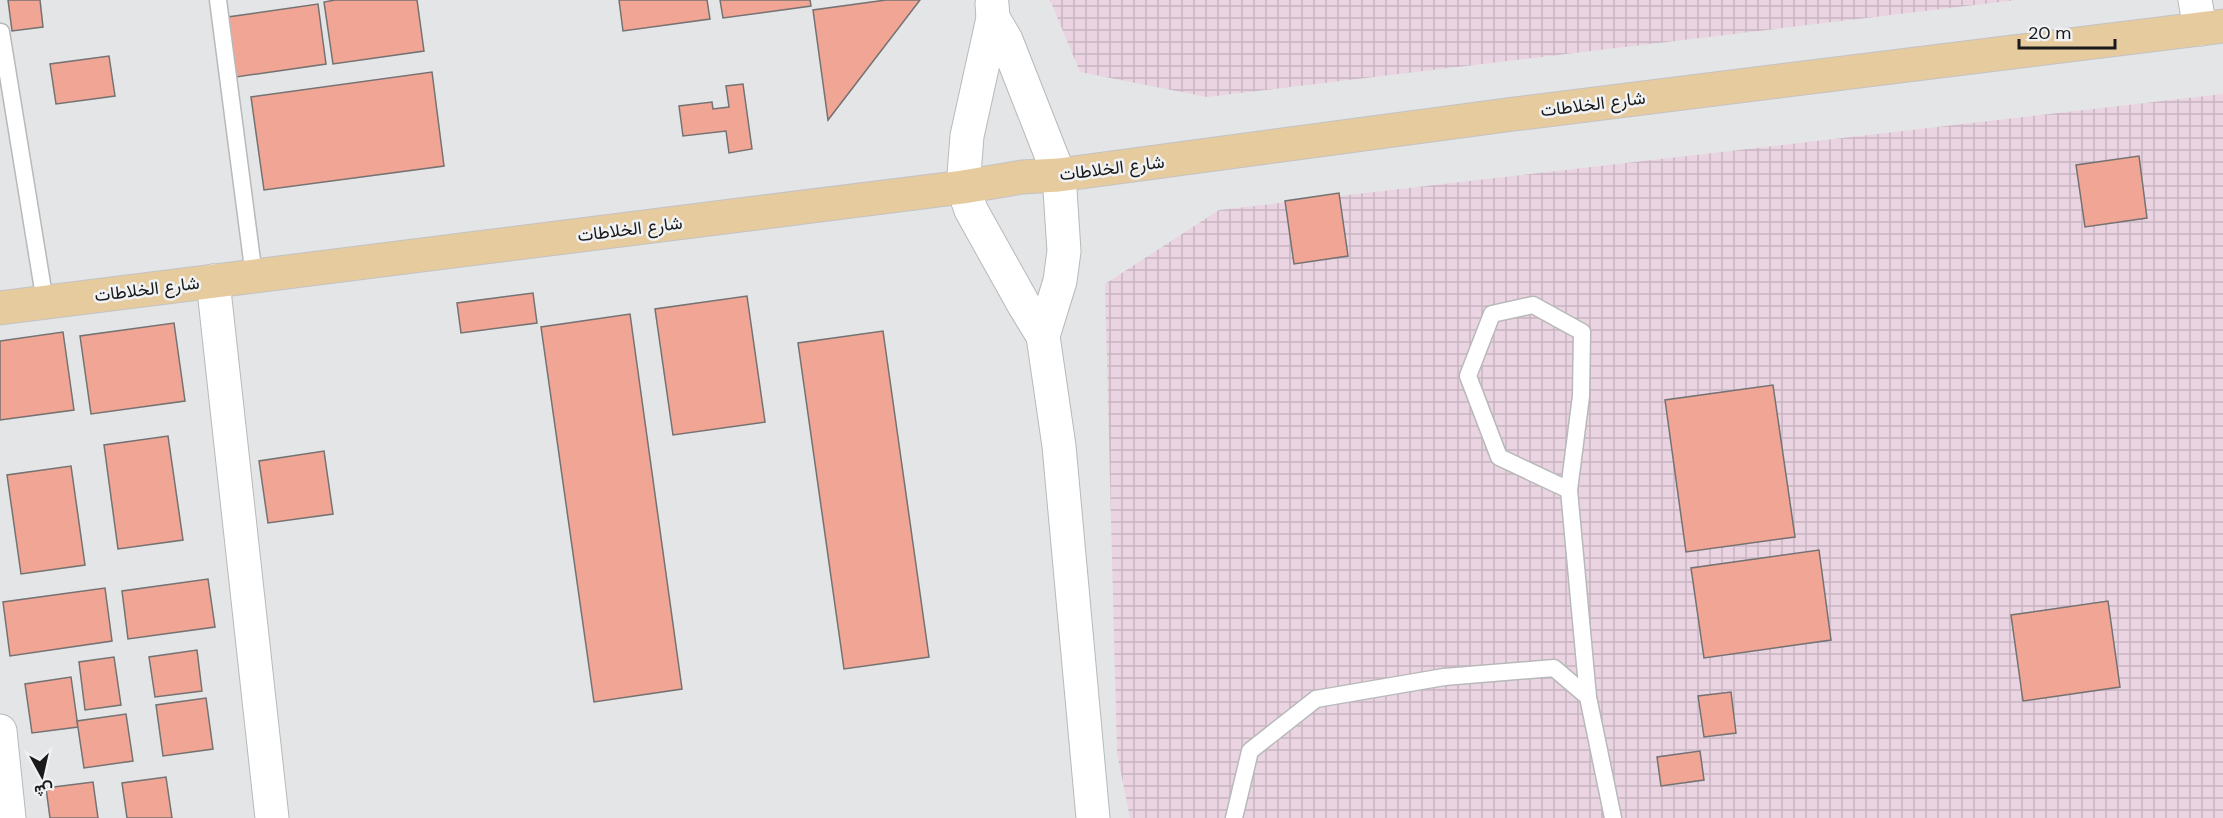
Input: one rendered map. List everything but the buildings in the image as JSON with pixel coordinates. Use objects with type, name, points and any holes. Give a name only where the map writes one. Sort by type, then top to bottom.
[{"type":"main road","name":"شارع الخلاطات","points":[[0,308],[963,187],[1023,177],[1059,175],[2206,19]]},
{"type":"street","points":[[992,9],[1059,175],[1064,251],[1060,281],[1043,336]]},
{"type":"street","points":[[992,9],[967,136],[963,187],[971,210],[1043,336],[1059,446],[1093,818]]},
{"type":"street","points":[[213,281],[272,818]]},
{"type":"street","points":[[0,731],[9,818]]},
{"type":"lane","points":[[218,0],[254,276]]},
{"type":"lane","points":[[1,32],[45,302]]},
{"type":"lane","points":[[1569,490],[1499,458],[1468,376],[1492,314],[1533,305],[1582,332],[1581,396],[1569,490],[1588,697],[1614,818]]},
{"type":"lane","points":[[1234,818],[1250,751],[1316,699],[1444,677],[1554,668],[1588,697]]},
{"type":"shaded area","points":[[1050,0],[2017,0],[1207,97],[1080,72]]},
{"type":"shaded area","points":[[2223,94],[2223,818],[1130,818],[1117,753],[1105,284],[1219,210]]}]
